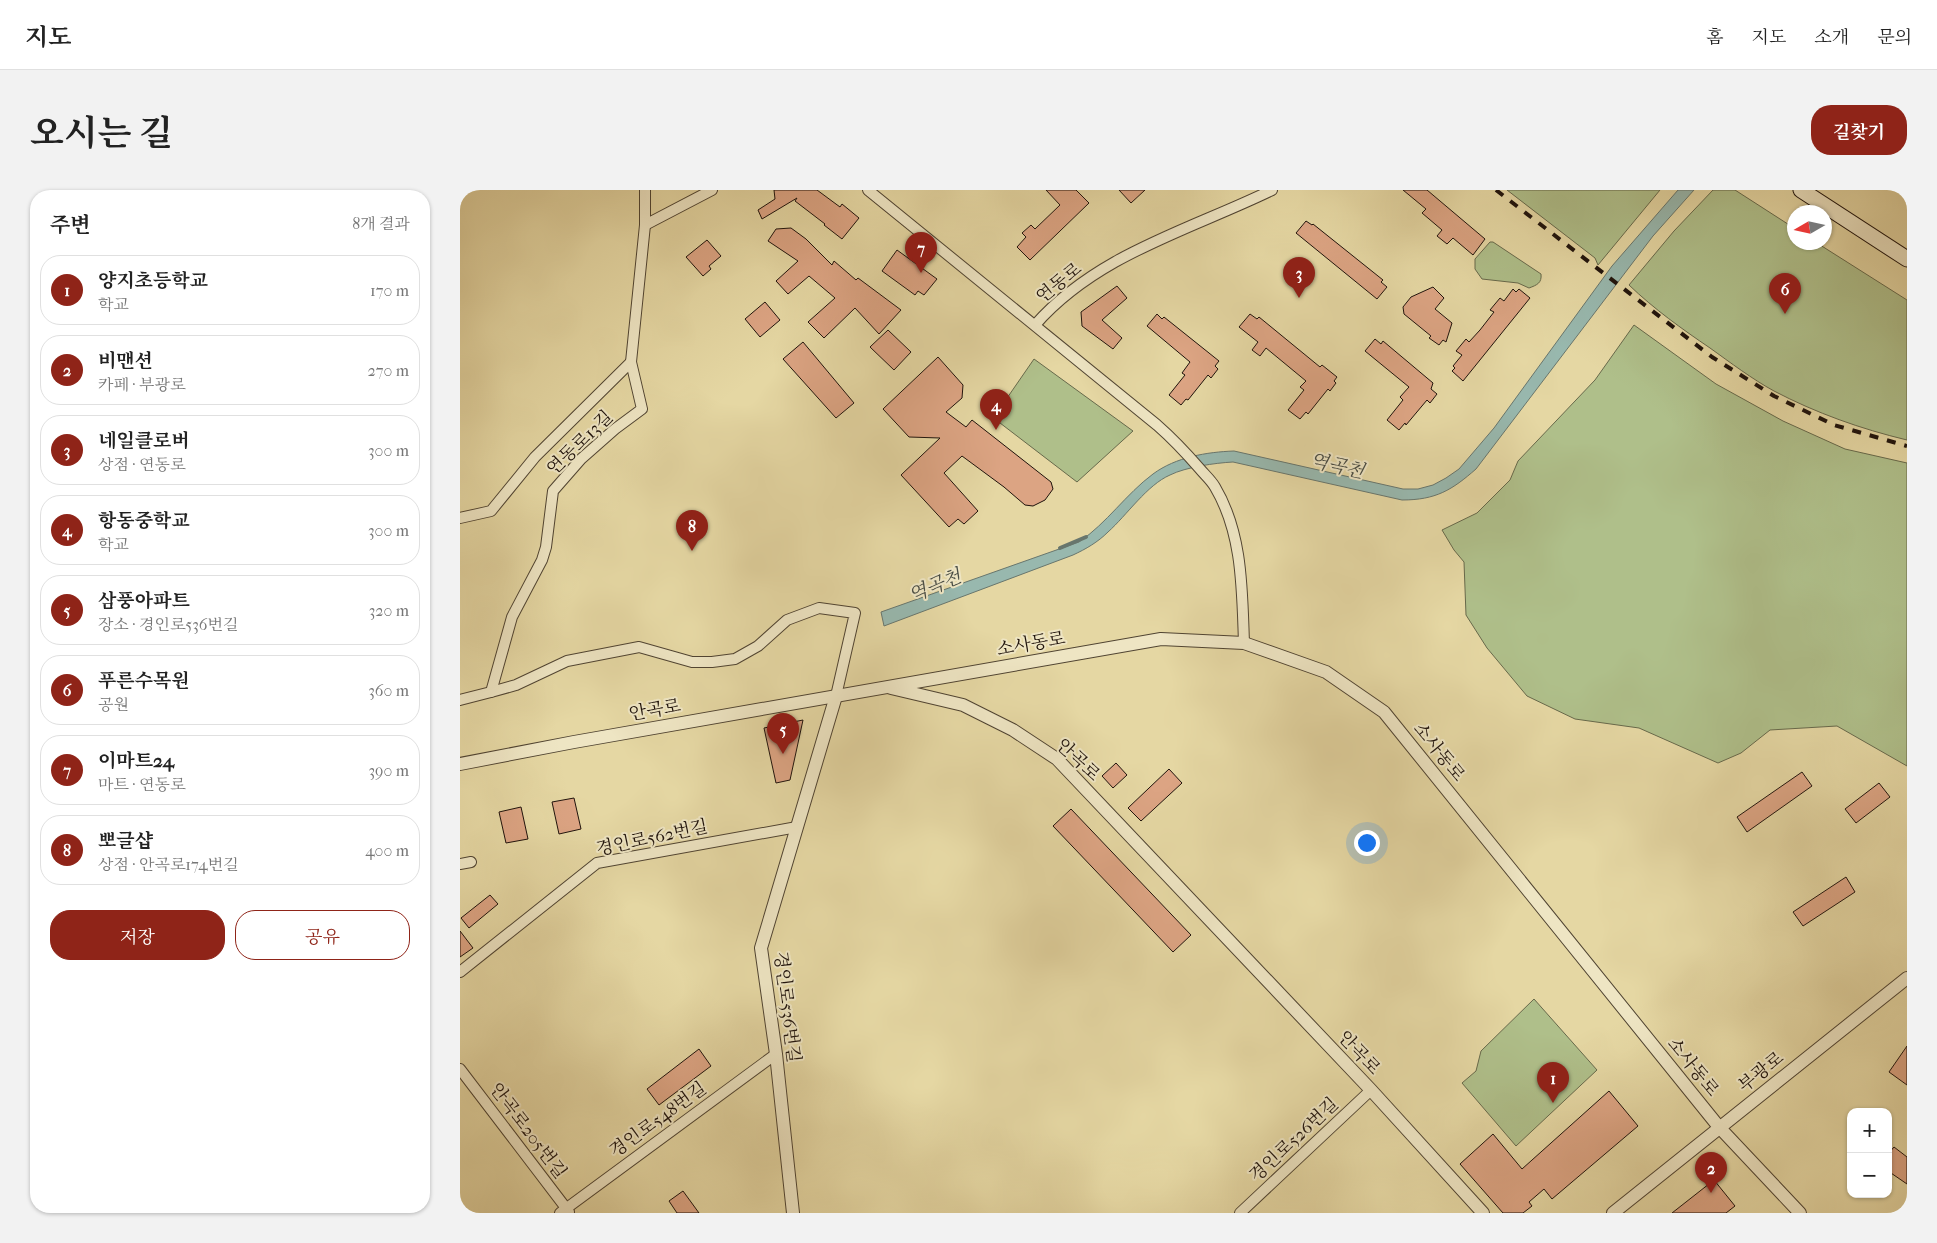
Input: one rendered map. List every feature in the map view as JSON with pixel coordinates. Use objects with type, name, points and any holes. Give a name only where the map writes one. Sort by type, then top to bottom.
[{"type":"main road","points":[[1801,190],[1907,259]]},
{"type":"street","name":"연동로13길","points":[[491,692],[512,616],[544,553],[553,491],[581,459],[615,429],[642,409],[631,362],[645,224],[645,190]]},
{"type":"street","points":[[645,224],[712,190]]},
{"type":"street","name":"연동로","points":[[868,190],[1035,325],[1050,308],[1088,278],[1111,264],[1149,244],[1233,209],[1272,190]]},
{"type":"street","points":[[1035,325],[1166,433],[1215,486],[1230,520],[1237,548],[1241,579],[1244,643]]},
{"type":"street","name":"연동로13길","points":[[460,518],[491,511],[535,457],[631,362]]},
{"type":"street","points":[[460,700],[516,685],[567,661],[639,647],[692,662],[735,659],[758,646],[787,620],[819,608],[856,613],[836,696]]},
{"type":"street","name":"소사동로","points":[[885,687],[1161,639],[1244,643],[1326,672],[1384,712],[1719,1127],[1800,1213]]},
{"type":"street","name":"안곡로","points":[[460,764],[885,687],[963,705],[1013,730],[1057,759],[1371,1090],[1483,1213]]},
{"type":"street","name":"경인로536번길","points":[[793,1213],[776,1054],[761,948],[836,696]]},
{"type":"street","name":"경인로562번길","points":[[460,972],[597,863],[797,827]]},
{"type":"street","points":[[460,864],[471,862]]},
{"type":"street","name":"부광로","points":[[1613,1213],[1907,978]]},
{"type":"street","name":"경인로548번길","points":[[565,1211],[776,1054]]},
{"type":"street","name":"안곡로205번길","points":[[460,1069],[565,1211]]},
{"type":"street","name":"경인로526번길","points":[[1240,1213],[1371,1090]]},
{"type":"green space","points":[[1507,190],[1660,190],[1598,265],[1595,258]]},
{"type":"green space","points":[[1713,190],[1735,190],[1787,223],[1787,250],[1828,250],[1907,300],[1907,440],[1839,420],[1774,391],[1679,326],[1629,285],[1674,231]]},
{"type":"green space","points":[[1490,242],[1493,242],[1541,274],[1540,282],[1529,288],[1518,283],[1482,279],[1475,269],[1475,259]]},
{"type":"green space","points":[[1634,325],[1716,384],[1783,421],[1845,449],[1907,463],[1907,766],[1837,726],[1770,730],[1741,753],[1718,763],[1639,728],[1575,719],[1527,696],[1487,648],[1466,615],[1464,562],[1442,530],[1477,513],[1510,480],[1518,461],[1595,380]]},
{"type":"green space","points":[[1034,359],[1133,431],[1077,482],[987,413],[1000,397],[1005,401]]},
{"type":"green space","points":[[1534,999],[1597,1070],[1516,1146],[1462,1083],[1476,1071],[1481,1051]]},
{"type":"water","points":[[1678,190],[1694,190],[1653,236],[1476,469],[1451,488],[1434,496],[1402,500],[1233,462],[1192,468],[1170,475],[1153,486],[1104,536],[1083,550],[884,626],[881,612],[1079,542],[1099,526],[1134,490],[1153,474],[1172,463],[1192,456],[1234,451],[1403,489],[1418,489],[1433,485],[1446,478],[1459,469],[1494,428],[1612,266]]},
{"type":"building","points":[[774,190],[817,190],[840,207],[842,204],[859,218],[842,239],[795,201],[797,198],[762,219],[758,210],[775,199]]},
{"type":"building","points":[[1046,190],[1076,190],[1089,203],[1030,260],[1017,247],[1026,237],[1022,233],[1031,225],[1035,229],[1060,205]]},
{"type":"building","points":[[1119,190],[1145,190],[1131,203]]},
{"type":"building","points":[[1403,190],[1427,190],[1485,239],[1473,255],[1453,238],[1447,244],[1437,236],[1442,230],[1422,213],[1426,209]]},
{"type":"building","points":[[1306,221],[1313,224],[1383,280],[1381,282],[1387,287],[1377,299],[1296,233]]},
{"type":"building","points":[[791,228],[806,239],[832,265],[834,261],[856,280],[858,278],[901,310],[879,334],[855,308],[824,338],[808,322],[835,298],[809,276],[788,294],[776,281],[798,261],[768,241],[776,229]]},
{"type":"building","points":[[707,240],[721,256],[709,266],[711,269],[703,276],[686,257]]},
{"type":"building","points":[[897,250],[937,279],[924,295],[918,291],[915,295],[882,271]]},
{"type":"building","points":[[1117,286],[1127,298],[1102,320],[1122,338],[1113,349],[1082,326],[1081,312]]},
{"type":"building","points":[[1433,287],[1444,298],[1435,309],[1452,323],[1446,342],[1443,340],[1439,345],[1404,314],[1403,307],[1411,297]]},
{"type":"building","points":[[1513,289],[1516,292],[1519,289],[1530,298],[1463,381],[1452,371],[1455,368],[1453,366],[1462,355],[1456,351],[1466,339],[1469,342],[1480,330],[1494,312],[1490,310],[1500,298],[1504,301]]},
{"type":"building","points":[[765,302],[780,320],[760,337],[745,319]]},
{"type":"building","points":[[1157,314],[1162,319],[1164,317],[1219,361],[1215,366],[1218,369],[1211,378],[1208,375],[1188,400],[1186,399],[1181,405],[1169,395],[1185,375],[1182,373],[1190,362],[1147,326]]},
{"type":"building","points":[[1250,314],[1257,319],[1259,317],[1320,367],[1322,365],[1337,377],[1334,381],[1336,383],[1330,391],[1328,389],[1308,414],[1306,412],[1300,419],[1288,410],[1304,390],[1300,387],[1306,381],[1266,348],[1260,356],[1252,350],[1258,342],[1239,327]]},
{"type":"building","points":[[888,330],[911,352],[894,370],[870,347]]},
{"type":"building","points":[[1375,339],[1381,344],[1383,341],[1433,383],[1431,389],[1437,394],[1430,403],[1427,400],[1406,425],[1405,423],[1399,430],[1387,420],[1403,400],[1400,397],[1409,387],[1365,351]]},
{"type":"building","points":[[803,342],[854,403],[836,418],[783,359]]},
{"type":"building","points":[[938,357],[963,385],[962,398],[946,412],[966,427],[972,420],[1051,482],[1053,489],[1045,500],[1033,506],[1025,505],[962,456],[944,473],[978,511],[964,524],[958,519],[949,527],[901,475],[940,438],[909,437],[883,409]]},
{"type":"building","points":[[803,720],[790,780],[776,783],[764,728]]},
{"type":"building","points":[[1116,763],[1127,775],[1113,788],[1102,776]]},
{"type":"building","points":[[1169,769],[1182,783],[1141,821],[1128,808]]},
{"type":"building","points":[[1802,772],[1812,786],[1747,832],[1737,817]]},
{"type":"building","points":[[1879,783],[1890,797],[1856,823],[1845,809]]},
{"type":"building","points":[[574,798],[581,829],[559,834],[552,802]]},
{"type":"building","points":[[521,807],[528,839],[506,843],[499,812]]},
{"type":"building","points":[[1071,809],[1191,935],[1173,952],[1053,826]]},
{"type":"building","points":[[1846,877],[1855,892],[1803,926],[1793,912]]},
{"type":"building","points":[[490,895],[498,904],[469,928],[461,918]]},
{"type":"building","points":[[460,931],[473,948],[460,957]]},
{"type":"building","points":[[1907,1046],[1907,1085],[1889,1072]]},
{"type":"building","points":[[699,1049],[711,1066],[659,1105],[647,1089]]},
{"type":"building","points":[[1609,1091],[1638,1126],[1552,1199],[1544,1189],[1529,1202],[1532,1206],[1523,1213],[1503,1213],[1460,1164],[1493,1134],[1522,1169]]},
{"type":"building","points":[[1894,1147],[1907,1157],[1907,1184],[1892,1174],[1892,1149]]},
{"type":"building","points":[[1714,1180],[1735,1206],[1726,1213],[1672,1213]]},
{"type":"building","points":[[683,1191],[699,1213],[677,1213],[669,1201]]},
{"type":"waterway","name":"역곡천","points":[[1060,548],[1086,537]]},
{"type":"railway","points":[[1496,190],[1712,357],[1774,396],[1834,425],[1907,446]]},
{"type":"place","name":"이마트24","points":[[921,273]]},
{"type":"place","name":"네일클로버","points":[[1299,298]]},
{"type":"place","name":"푸른수목원","points":[[1785,314]]},
{"type":"place","name":"항동중학교","points":[[996,430]]},
{"type":"place","name":"뽀글샵","points":[[692,551]]},
{"type":"place","name":"삼풍아파트","points":[[783,754]]},
{"type":"place","name":"양지초등학교","points":[[1553,1103]]},
{"type":"place","name":"비맨션","points":[[1711,1193]]}]
